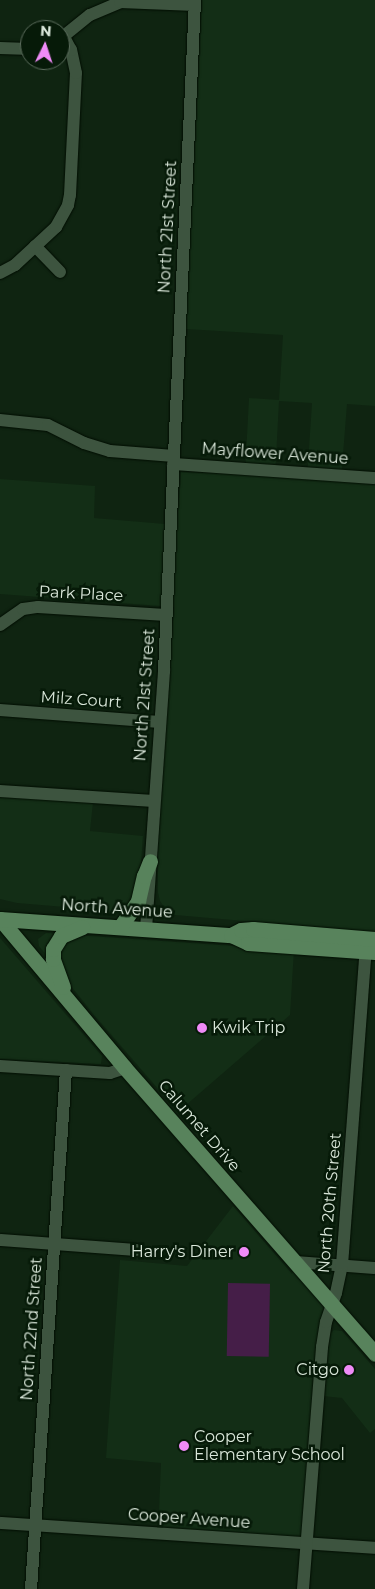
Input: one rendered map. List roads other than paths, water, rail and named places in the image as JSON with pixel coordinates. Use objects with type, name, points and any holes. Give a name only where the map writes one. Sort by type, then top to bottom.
[{"type":"main road","points":[[120,927],[138,901],[144,876],[150,862]]},
{"type":"main road","name":"North Avenue","points":[[0,919],[231,934],[244,929],[256,929],[371,945]]},
{"type":"main road","name":"Calumet Drive","points":[[0,919],[125,1068],[375,1354]]},
{"type":"main road","points":[[68,1000],[53,959],[53,948],[63,934],[91,925]]},
{"type":"street","points":[[70,31],[100,8],[120,2],[195,2]]},
{"type":"street","name":"North 21st Street","points":[[146,928],[166,615],[195,2]]},
{"type":"street","points":[[0,48],[20,49]]},
{"type":"street","points":[[0,273],[14,265],[60,221],[70,194],[76,73],[70,49]]},
{"type":"street","points":[[35,246],[60,272]]},
{"type":"street","name":"Mayflower Avenue","points":[[0,420],[48,425],[84,443],[110,451],[174,460],[375,478]]},
{"type":"street","name":"Park Place","points":[[0,625],[14,615],[31,607],[166,615]]},
{"type":"street","name":"Milz Court","points":[[0,710],[160,722]]},
{"type":"street","points":[[0,791],[154,801]]},
{"type":"street","name":"North 20th Street","points":[[303,1589],[322,1347],[326,1322],[333,1305],[342,1266],[371,945]]},
{"type":"street","points":[[0,1066],[111,1073],[125,1068]]},
{"type":"street","name":"North 22nd Street","points":[[31,1589],[66,1070]]},
{"type":"street","points":[[0,1240],[137,1250]]},
{"type":"street","points":[[295,1262],[375,1268]]},
{"type":"street","name":"Cooper Avenue","points":[[0,1523],[375,1548]]},
{"type":"place","name":"Kwik Trip","points":[[202,1028]]},
{"type":"place","name":"Harry's Diner","points":[[244,1252]]},
{"type":"place","name":"Citgo","points":[[349,1370]]},
{"type":"place","name":"Cooper Elementary School","points":[[184,1446]]}]
